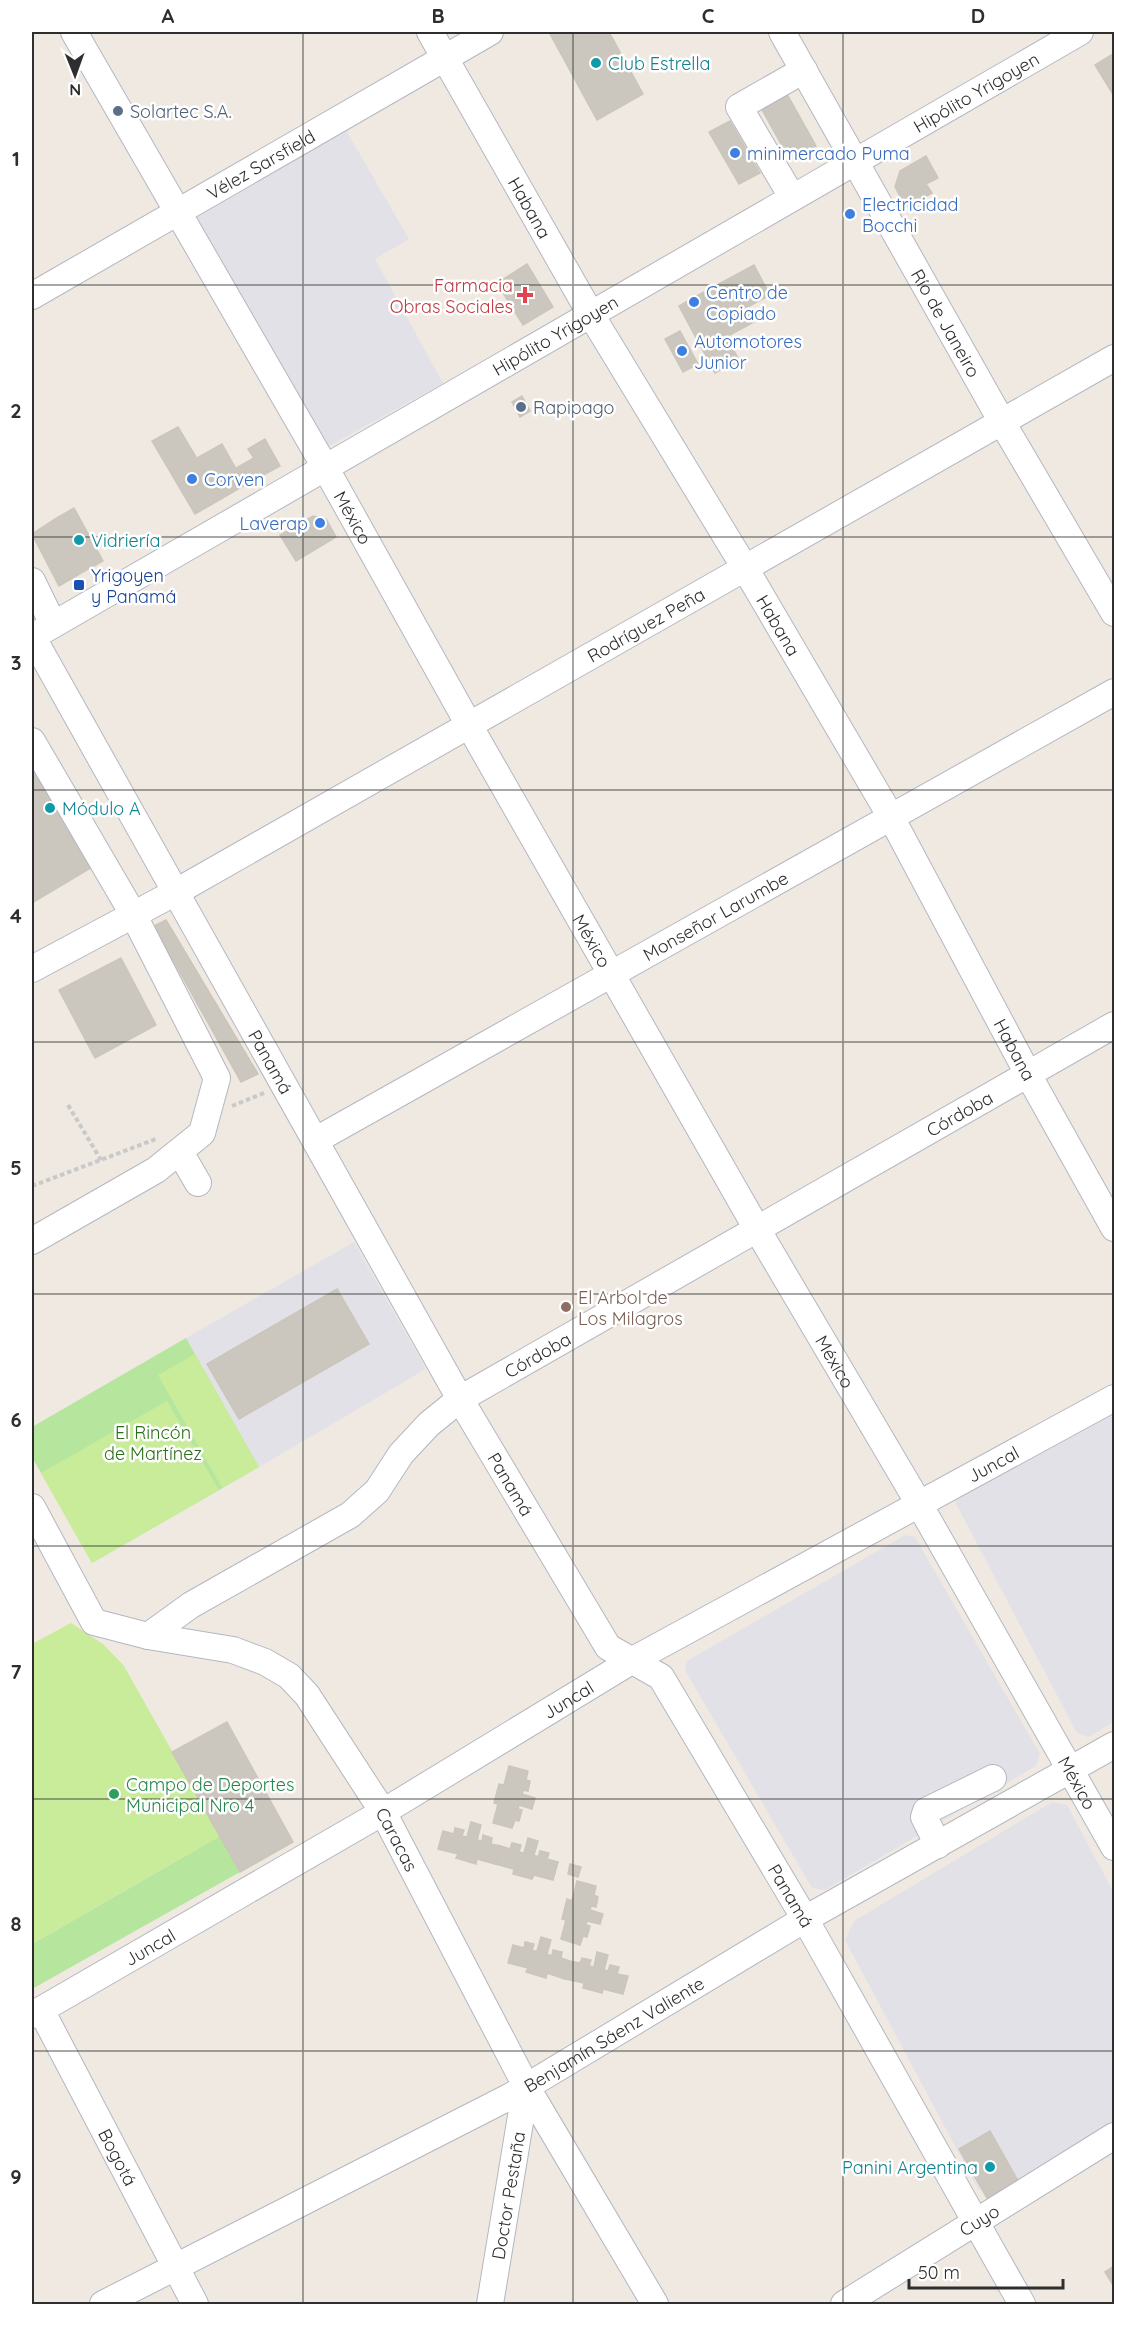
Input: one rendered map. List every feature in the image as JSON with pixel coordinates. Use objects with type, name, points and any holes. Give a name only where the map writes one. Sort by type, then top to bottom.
[{"type":"street","name":"México","points":[[74,32],[325,467],[468,725],[757,1229],[918,1502],[1114,1847]]},
{"type":"street","name":"Habana","points":[[430,32],[590,313],[746,568],[891,817],[1029,1076],[1114,1228]]},
{"type":"street","name":"Vélez Sarsfield","points":[[32,296],[490,32]]},
{"type":"street","name":"Río de Janeiro","points":[[782,32],[1002,422],[1114,613]]},
{"type":"street","name":"Hipólito Yrigoyen","points":[[39,632],[1080,32]]},
{"type":"street","points":[[792,197],[739,107],[804,70]]},
{"type":"street","name":"Rodríguez Peña","points":[[32,969],[136,920],[178,897],[468,725],[1114,358]]},
{"type":"street","name":"Panamá","points":[[32,581],[39,632],[178,897],[460,1399],[608,1647],[661,1677],[805,1919],[1022,2304]]},
{"type":"street","name":"Monseñor Larumbe","points":[[316,1140],[1114,692]]},
{"type":"street","points":[[32,741],[136,920],[217,1078],[202,1133],[156,1170],[32,1241]]},
{"type":"street","name":"Córdoba","points":[[148,1636],[191,1605],[350,1515],[377,1491],[401,1454],[429,1424],[460,1399],[1029,1076],[1114,1025]]},
{"type":"street","points":[[180,1152],[198,1183]]},
{"type":"street","name":"Juncal","points":[[36,2012],[383,1812],[633,1660],[918,1502],[1114,1398]]},
{"type":"street","name":"Caracas","points":[[32,1507],[94,1622],[148,1636],[233,1650],[265,1662],[289,1676],[307,1695],[383,1812],[526,2086],[655,2304]]},
{"type":"street","name":"Benjamín Sáenz Valiente","points":[[103,2304],[526,2086],[805,1919],[1114,1745]]},
{"type":"street","points":[[938,1845],[924,1817],[926,1811],[993,1778]]},
{"type":"street","name":"Bogotá","points":[[36,2012],[195,2304]]},
{"type":"street","name":"Doctor Pestaña","points":[[490,2304],[526,2086]]},
{"type":"street","name":"Cuyo","points":[[844,2304],[1114,2136]]},
{"type":"path","points":[[68,1106],[101,1160]]},
{"type":"shaded area","points":[[343,125],[409,239],[375,259],[443,383],[331,445],[325,446],[194,231],[195,214]]},
{"type":"shaded area","points":[[354,1242],[426,1369],[259,1467],[186,1338]]},
{"type":"shaded area","points":[[1114,1406],[1114,1722],[1088,1737],[1077,1733],[954,1500]]},
{"type":"shaded area","points":[[905,1535],[915,1537],[1040,1754],[1036,1766],[825,1890],[812,1888],[685,1670],[687,1661]]},
{"type":"shaded area","points":[[1052,1802],[1067,1805],[1114,1893],[1114,2120],[996,2195],[978,2189],[845,1940],[854,1921]]},
{"type":"green space","name":"El Rincón de Martínez","points":[[186,1338],[259,1467],[92,1563],[32,1457],[32,1427]]},
{"type":"green space","points":[[195,1354],[259,1467],[222,1488],[158,1375]]},
{"type":"green space","points":[[167,1401],[219,1490],[92,1563],[41,1473]]},
{"type":"green space","name":"Campo de Deportes Municipal Nro 4","points":[[71,1623],[103,1644],[124,1666],[220,1836],[32,1944],[32,1644]]},
{"type":"green space","points":[[220,1836],[240,1872],[32,1989],[32,1944]]},
{"type":"building","name":"Club Estrella","points":[[549,32],[609,32],[643,94],[597,120]]},
{"type":"building","points":[[1114,54],[1114,96],[1095,65]]},
{"type":"building","points":[[787,94],[816,146],[790,160],[761,108]]},
{"type":"building","name":"minimercado Puma","points":[[730,121],[760,173],[739,184],[709,132]]},
{"type":"building","points":[[926,156],[938,178],[926,184],[932,193],[906,207],[895,187],[900,171]]},
{"type":"building","name":"Farmacia Obras Sociales","points":[[527,264],[553,307],[523,325],[497,283]]},
{"type":"building","points":[[754,265],[770,295],[746,308],[730,278]]},
{"type":"building","points":[[730,278],[754,322],[726,337],[702,293]]},
{"type":"building","points":[[702,293],[739,360],[715,373],[679,306]]},
{"type":"building","name":"Automotores Junior","points":[[680,331],[698,364],[683,372],[665,339]]},
{"type":"building","name":"Rapipago","points":[[522,396],[530,411],[520,417],[512,402]]},
{"type":"building","name":"Corven","points":[[178,427],[221,499],[195,514],[152,441]]},
{"type":"building","points":[[265,439],[280,466],[245,485],[236,468],[254,458],[248,449]]},
{"type":"building","points":[[222,444],[245,485],[221,499],[197,458]]},
{"type":"building","name":"Vidriería","points":[[74,508],[103,561],[83,572],[55,519]]},
{"type":"building","points":[[313,516],[326,519],[336,537],[296,561],[280,535]]},
{"type":"building","points":[[55,519],[83,572],[59,586],[32,534]]},
{"type":"building","name":"Módulo A","points":[[32,752],[99,863],[32,903]]},
{"type":"building","points":[[166,920],[258,1074],[241,1082],[154,926]]},
{"type":"building","points":[[121,958],[156,1025],[95,1058],[59,990]]},
{"type":"building","points":[[337,1289],[369,1344],[239,1419],[207,1364]]},
{"type":"building","points":[[227,1722],[293,1842],[240,1872],[172,1752]]},
{"type":"building","points":[[509,1766],[528,1771],[526,1780],[530,1781],[528,1791],[523,1790],[522,1794],[535,1798],[532,1809],[519,1805],[518,1809],[522,1810],[519,1821],[515,1820],[512,1828],[493,1823],[498,1804],[494,1803],[499,1784],[504,1785]]},
{"type":"building","points":[[471,1822],[481,1825],[477,1840],[482,1841],[483,1835],[492,1838],[491,1844],[501,1846],[495,1864],[477,1859],[476,1864],[456,1858],[458,1854],[438,1849],[443,1831],[454,1834],[455,1828],[464,1830],[462,1836],[467,1837]]},
{"type":"building","points":[[528,1838],[538,1841],[534,1855],[538,1857],[540,1851],[549,1853],[547,1859],[558,1862],[553,1880],[534,1875],[532,1879],[513,1874],[514,1869],[495,1864],[501,1846],[510,1849],[512,1843],[521,1845],[519,1852],[524,1853]]},
{"type":"building","points":[[570,1864],[581,1867],[578,1877],[568,1874]]},
{"type":"building","points":[[577,1881],[596,1886],[594,1895],[598,1897],[596,1907],[591,1906],[590,1910],[603,1914],[600,1924],[587,1921],[586,1925],[590,1926],[587,1937],[583,1936],[580,1945],[561,1939],[566,1920],[562,1919],[567,1899],[572,1901]]},
{"type":"building","points":[[541,1937],[551,1940],[547,1954],[552,1956],[553,1950],[562,1952],[561,1958],[570,1961],[565,1979],[547,1973],[546,1978],[526,1972],[528,1968],[508,1963],[513,1945],[524,1948],[525,1942],[534,1944],[532,1951],[537,1951]]},
{"type":"building","points":[[597,1952],[608,1955],[604,1970],[608,1971],[610,1965],[619,1967],[617,1974],[628,1976],[623,1994],[603,1989],[602,1993],[583,1988],[584,1983],[565,1979],[570,1961],[580,1963],[582,1958],[591,1960],[589,1966],[594,1967]]},
{"type":"building","name":"Panini Argentina","points":[[990,2131],[1021,2186],[999,2200],[987,2198],[959,2149]]},
{"type":"building","points":[[1114,2266],[1114,2287],[1105,2272]]},
{"type":"place","name":"Club Estrella","points":[[596,63]]},
{"type":"place","name":"Solartec S.A.","points":[[118,111]]},
{"type":"place","name":"minimercado Puma","points":[[735,153]]},
{"type":"place","name":"Electricidad Bocchi","points":[[850,214]]},
{"type":"place","name":"Farmacia Obras Sociales","points":[[525,295]]},
{"type":"place","name":"Centro de Copiado","points":[[694,302]]},
{"type":"place","name":"Automotores Junior","points":[[682,351]]},
{"type":"place","name":"Rapipago","points":[[521,407]]},
{"type":"place","name":"Corven","points":[[192,479]]},
{"type":"place","name":"Laverap","points":[[320,523]]},
{"type":"place","name":"Vidriería","points":[[79,540]]},
{"type":"place","name":"Yrigoyen y Panamá","points":[[79,585]]},
{"type":"place","name":"Módulo A","points":[[50,808]]},
{"type":"place","name":"El Arbol de Los Milagros","points":[[566,1307]]},
{"type":"place","name":"Campo de Deportes Municipal Nro 4","points":[[114,1794]]},
{"type":"place","name":"Panini Argentina","points":[[990,2167]]}]
